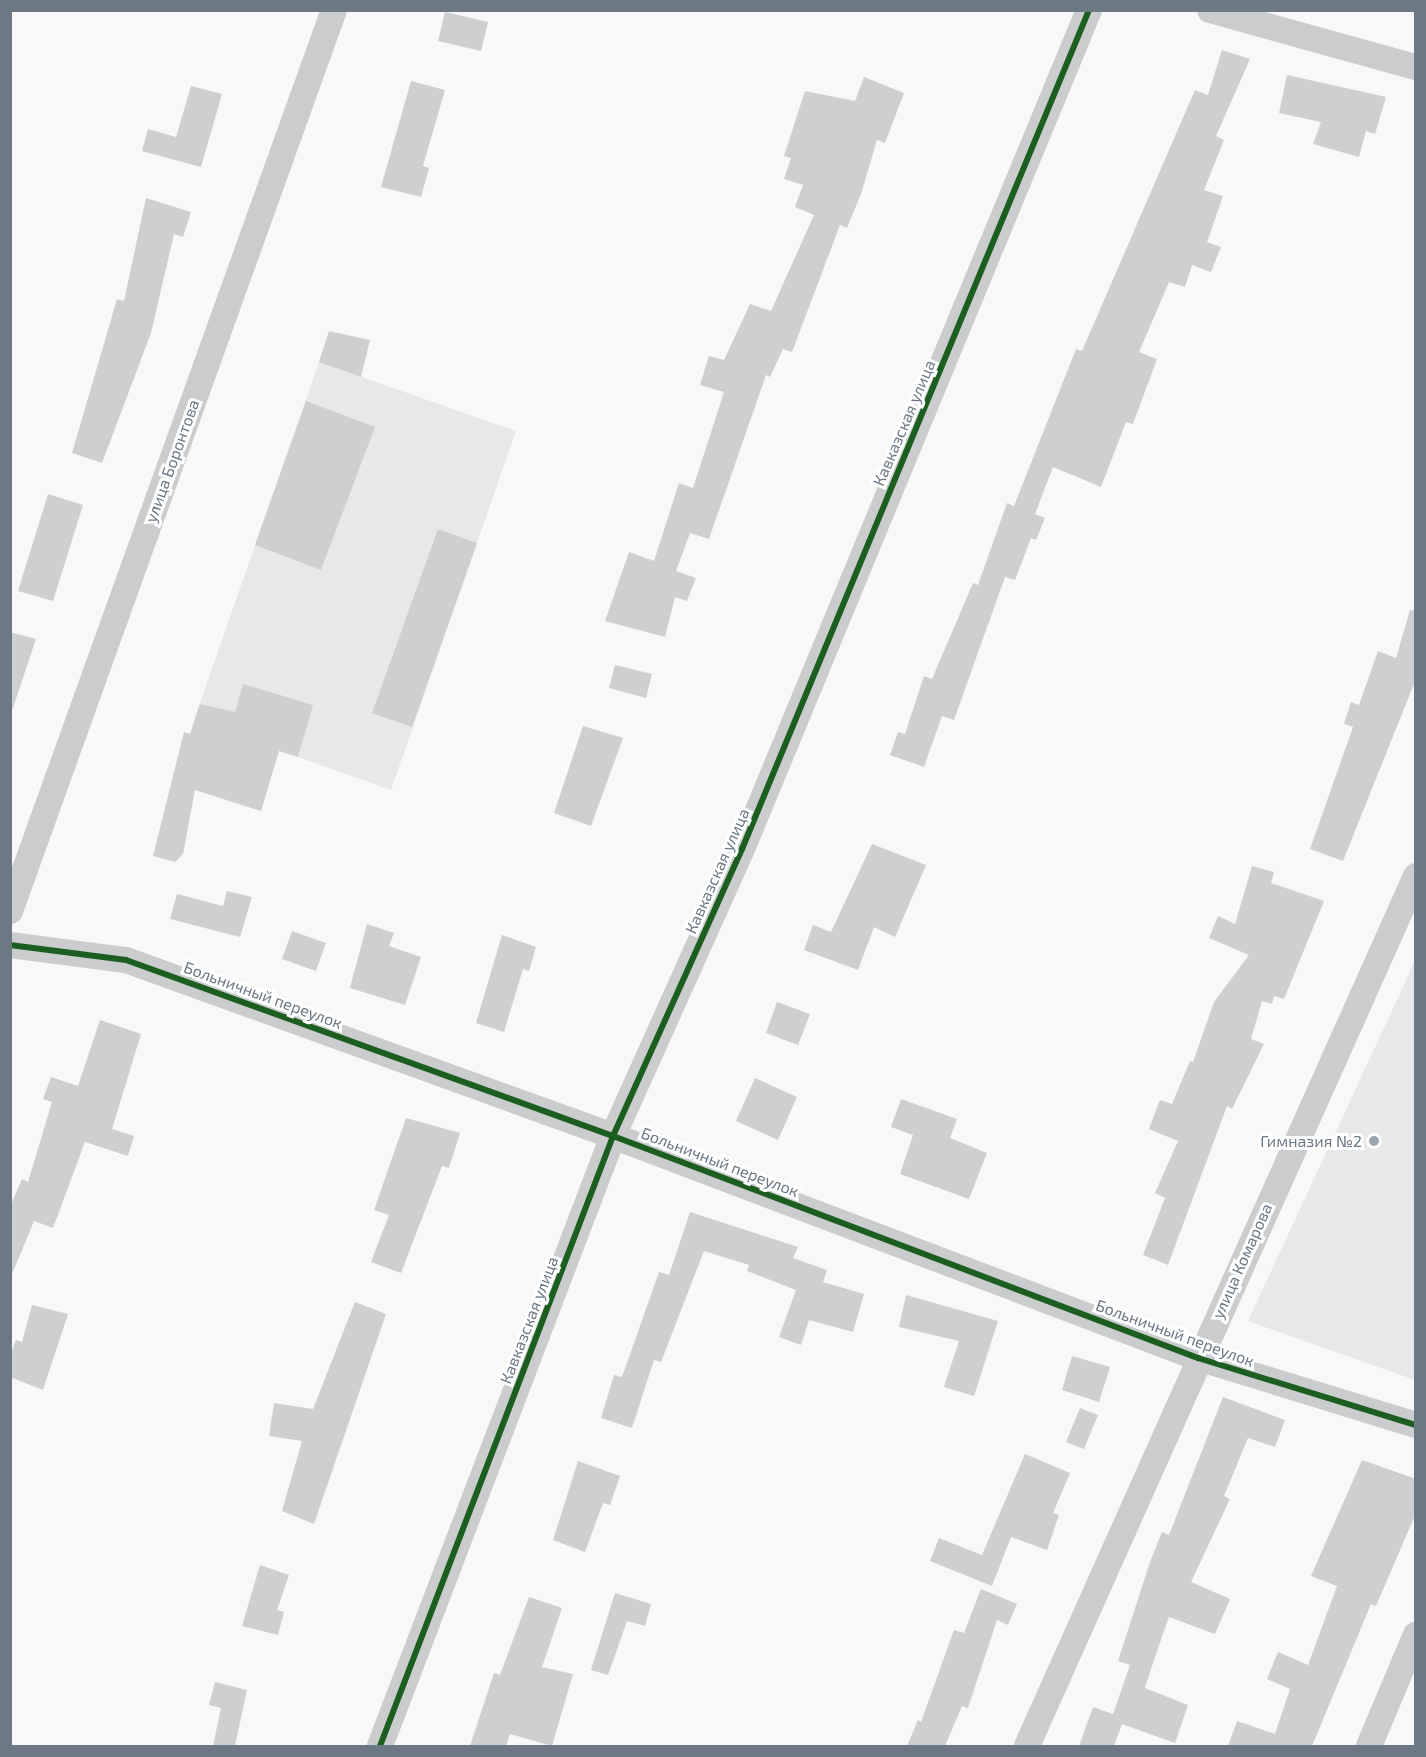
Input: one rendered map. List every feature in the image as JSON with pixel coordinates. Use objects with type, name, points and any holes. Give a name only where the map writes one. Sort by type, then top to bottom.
[{"type":"street","name":"улица Боронтова","points":[[10,911],[334,10]]},
{"type":"street","name":"Кавказская улица","points":[[380,1746],[613,1136],[742,849],[1089,10]]},
{"type":"street","points":[[1210,10],[1416,67]]},
{"type":"street","name":"улица Комарова","points":[[1027,1746],[1198,1358],[1416,876]]},
{"type":"street","name":"Больничный переулок","points":[[10,945],[126,960],[613,1136],[1198,1358],[1416,1425]]},
{"type":"street","points":[[1369,1746],[1416,1634]]},
{"type":"shaded area","points":[[319,362],[516,431],[391,790],[194,720]]},
{"type":"shaded area","name":"Гимназия №2","points":[[1415,961],[1415,1380],[1248,1321]]},
{"type":"building","points":[[445,12],[488,22],[481,51],[438,41]]},
{"type":"building","points":[[1222,50],[1250,59],[1216,136],[1224,140],[1204,190],[1223,196],[1207,242],[1221,247],[1211,272],[1192,265],[1185,287],[1169,282],[1139,352],[1157,359],[1133,424],[1126,422],[1101,487],[1053,467],[1035,514],[1045,518],[1036,540],[1031,538],[1015,580],[1005,577],[954,720],[942,716],[924,767],[890,755],[898,732],[905,734],[924,676],[932,679],[973,583],[978,585],[1007,503],[1014,506],[1076,349],[1082,351],[1195,90],[1208,95]]},
{"type":"building","points":[[1287,75],[1386,97],[1375,134],[1366,131],[1359,157],[1313,144],[1321,122],[1279,113]]},
{"type":"building","points":[[864,77],[904,93],[885,143],[877,140],[861,194],[847,228],[840,225],[792,352],[783,349],[770,377],[766,375],[709,539],[690,533],[676,571],[696,578],[687,601],[675,597],[665,637],[605,621],[629,552],[654,561],[679,483],[693,488],[724,392],[700,385],[709,356],[724,360],[750,304],[771,311],[814,215],[795,207],[803,185],[784,179],[791,158],[784,156],[805,91],[855,101]]},
{"type":"building","points":[[411,81],[445,90],[423,166],[429,168],[421,197],[381,187]]},
{"type":"building","points":[[191,86],[222,94],[201,167],[142,151],[148,129],[176,137]]},
{"type":"building","points":[[146,198],[191,212],[183,237],[174,234],[151,333],[102,463],[72,453],[117,299],[124,301]]},
{"type":"building","points":[[329,331],[370,340],[361,377],[319,362]]},
{"type":"building","points":[[306,401],[375,427],[321,570],[255,545]]},
{"type":"building","points":[[48,494],[83,505],[53,601],[18,591]]},
{"type":"building","points":[[438,529],[477,543],[412,727],[372,713]]},
{"type":"building","points":[[1410,610],[1416,611],[1416,679],[1343,861],[1310,849],[1353,727],[1344,724],[1351,702],[1359,705],[1378,651],[1396,658]]},
{"type":"building","points":[[10,632],[36,639],[13,708],[10,708]]},
{"type":"building","points":[[615,665],[652,674],[646,698],[609,688]]},
{"type":"building","points":[[243,684],[313,705],[298,757],[279,751],[261,811],[195,790],[183,854],[175,862],[153,856],[184,732],[190,734],[200,704],[235,712]]},
{"type":"building","points":[[583,726],[623,738],[591,826],[554,813]]},
{"type":"building","points":[[872,844],[926,865],[895,937],[874,927],[858,970],[804,950],[813,925],[831,932]]},
{"type":"building","points":[[1252,866],[1274,872],[1271,883],[1324,901],[1284,999],[1274,996],[1272,1004],[1262,1001],[1251,1039],[1264,1044],[1232,1109],[1227,1106],[1168,1265],[1143,1255],[1165,1198],[1155,1193],[1178,1141],[1149,1129],[1160,1100],[1172,1104],[1190,1061],[1193,1062],[1214,1002],[1249,955],[1209,938],[1218,916],[1235,924]]},
{"type":"building","points":[[227,891],[252,897],[240,937],[170,919],[177,894],[223,906]]},
{"type":"building","points":[[367,924],[394,933],[389,946],[421,957],[405,1005],[350,988]]},
{"type":"building","points":[[292,931],[326,943],[316,971],[282,959]]},
{"type":"building","points":[[502,935],[536,947],[529,971],[523,969],[504,1032],[476,1023]]},
{"type":"building","points":[[777,1002],[810,1014],[798,1045],[766,1033]]},
{"type":"building","points":[[100,1020],[141,1034],[112,1129],[134,1136],[128,1156],[85,1142],[53,1228],[34,1221],[10,1279],[10,1207],[22,1179],[28,1182],[52,1102],[43,1099],[51,1077],[78,1086]]},
{"type":"building","points":[[755,1078],[797,1097],[778,1140],[736,1121]]},
{"type":"building","points":[[901,1099],[957,1119],[950,1138],[987,1153],[969,1199],[900,1174],[913,1135],[891,1127]]},
{"type":"building","points":[[406,1118],[460,1133],[449,1168],[442,1166],[401,1273],[371,1262],[389,1215],[374,1210]]},
{"type":"building","points":[[690,1212],[798,1247],[793,1258],[827,1270],[823,1282],[864,1294],[853,1332],[809,1320],[801,1345],[779,1337],[796,1290],[747,1271],[749,1265],[704,1251],[661,1362],[654,1360],[632,1428],[601,1418],[614,1375],[622,1377],[659,1272],[669,1275]]},
{"type":"building","points":[[906,1295],[998,1321],[974,1396],[944,1387],[959,1341],[899,1327]]},
{"type":"building","points":[[355,1302],[386,1314],[314,1524],[282,1511],[302,1441],[269,1436],[274,1403],[313,1409]]},
{"type":"building","points":[[32,1305],[68,1314],[43,1390],[10,1377],[10,1356],[16,1340],[22,1342]]},
{"type":"building","points":[[1072,1356],[1110,1367],[1099,1402],[1062,1390]]},
{"type":"building","points":[[1223,1397],[1285,1420],[1275,1447],[1248,1438],[1224,1496],[1230,1499],[1191,1582],[1230,1599],[1215,1634],[1169,1617],[1156,1654],[1145,1688],[1188,1705],[1175,1743],[1122,1724],[1114,1746],[1079,1746],[1093,1707],[1113,1714],[1130,1665],[1118,1661],[1150,1562],[1162,1532],[1169,1535]]},
{"type":"building","points":[[1080,1408],[1098,1415],[1084,1449],[1066,1442]]},
{"type":"building","points":[[1025,1454],[1070,1473],[1053,1513],[1059,1515],[1047,1550],[1011,1537],[992,1586],[930,1561],[939,1538],[982,1555]]},
{"type":"building","points":[[1362,1460],[1416,1479],[1416,1513],[1376,1606],[1371,1604],[1312,1746],[1228,1746],[1237,1721],[1275,1734],[1290,1689],[1267,1679],[1278,1652],[1308,1665],[1337,1586],[1311,1576]]},
{"type":"building","points":[[578,1461],[620,1476],[610,1505],[603,1503],[585,1552],[553,1540]]},
{"type":"building","points":[[260,1565],[289,1575],[277,1610],[284,1612],[278,1635],[242,1626]]},
{"type":"building","points":[[981,1589],[1017,1604],[1008,1625],[997,1620],[968,1708],[962,1706],[945,1746],[907,1746],[918,1720],[921,1722],[954,1630],[964,1633]]},
{"type":"building","points":[[615,1593],[651,1604],[645,1626],[627,1621],[608,1675],[591,1670]]},
{"type":"building","points":[[529,1597],[562,1608],[542,1667],[573,1674],[552,1746],[510,1734],[506,1746],[470,1746],[494,1673],[500,1675]]},
{"type":"building","points":[[215,1682],[247,1690],[235,1746],[213,1746],[221,1708],[209,1705]]},
{"type":"cycle path","points":[[380,1746],[613,1136],[742,849],[1089,10]]},
{"type":"cycle path","points":[[10,945],[126,960],[613,1136],[1198,1358],[1416,1425]]},
{"type":"place","name":"Гимназия №2","points":[[1374,1141]]}]
